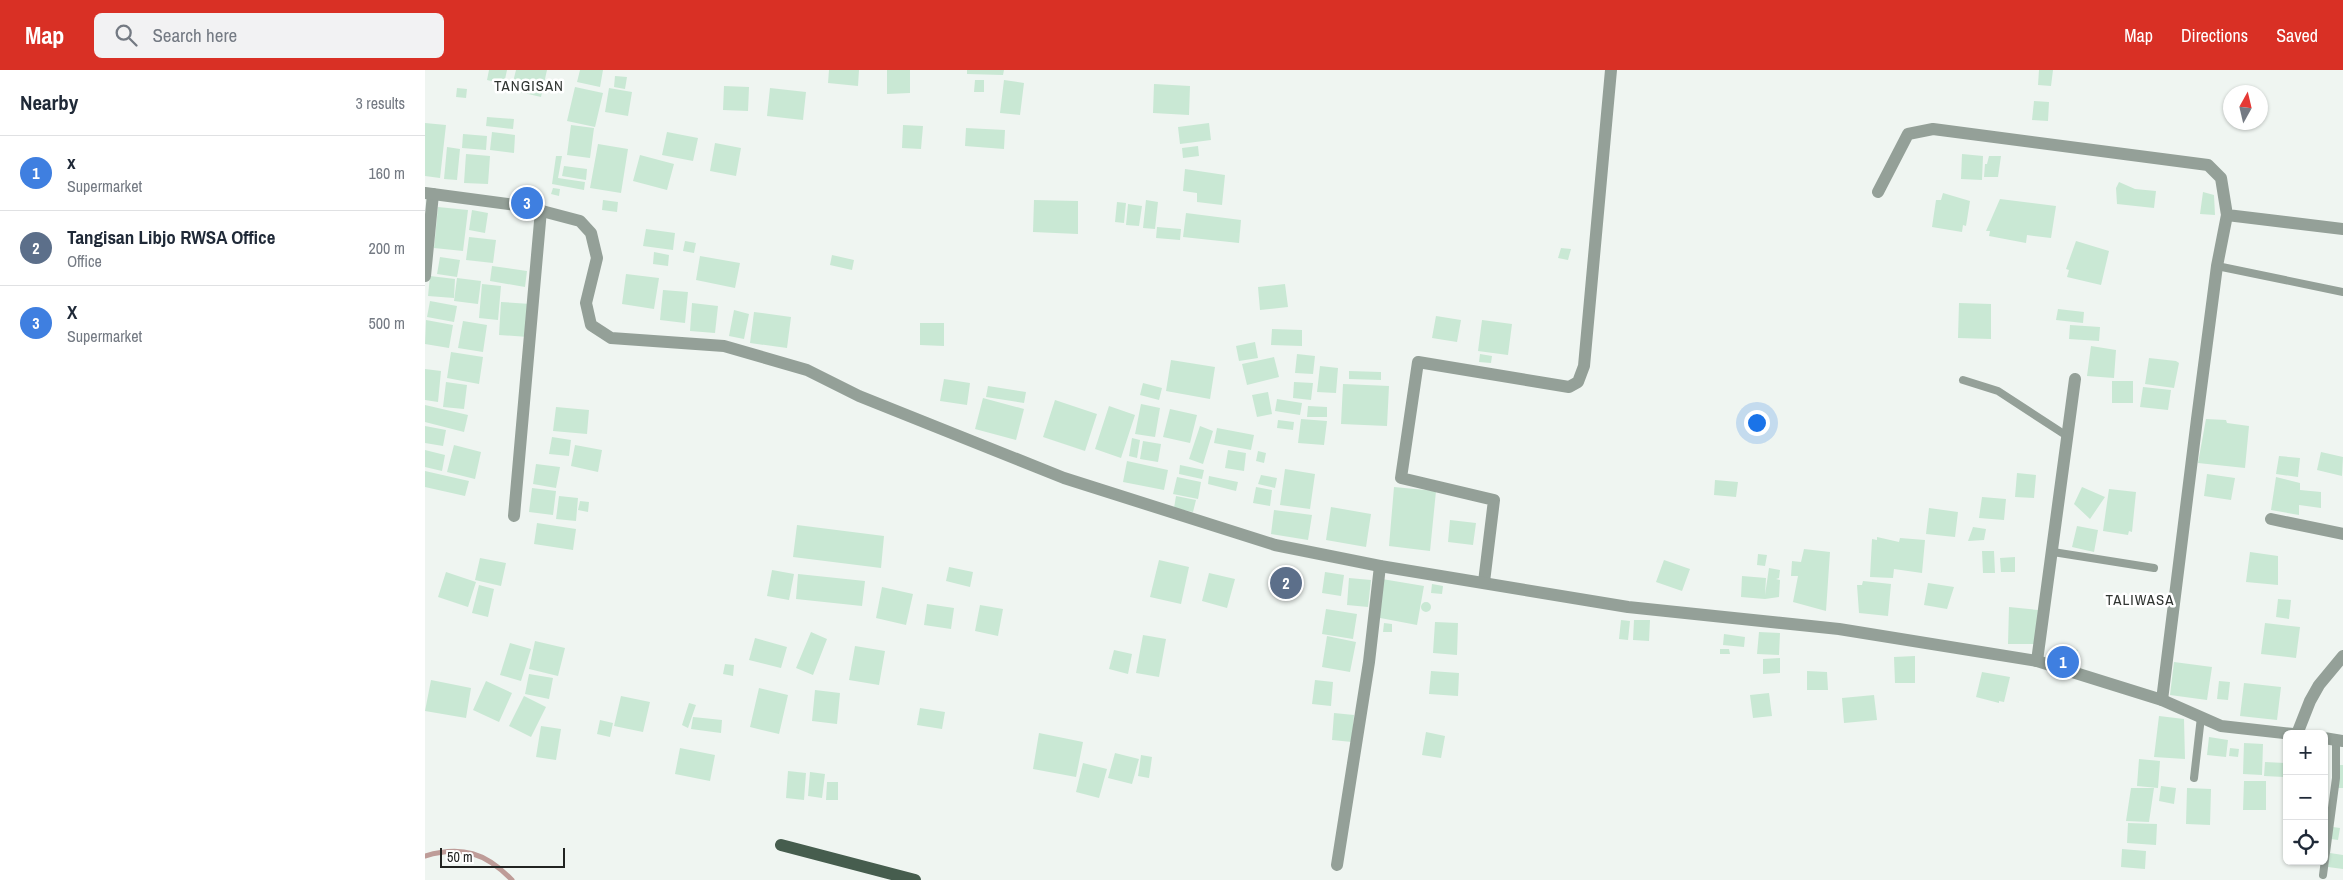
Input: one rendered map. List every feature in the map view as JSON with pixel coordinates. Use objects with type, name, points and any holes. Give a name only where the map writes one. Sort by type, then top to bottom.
[{"type":"main road","points":[[781,845],[915,880]]},
{"type":"street","points":[[1484,582],[1494,500],[1401,478],[1418,362],[1569,387],[1577,382],[1584,366],[1611,70]]},
{"type":"street","points":[[1878,192],[1908,134],[1933,128],[2208,166],[2221,178],[2227,215],[2217,266],[2162,700]]},
{"type":"street","points":[[425,276],[429,194],[541,210],[579,221],[591,233],[597,258],[586,303],[591,325],[611,338],[724,346],[807,370],[859,396],[1064,478],[1275,545],[1380,566],[1629,607],[1839,629],[2037,661],[2162,700],[2221,726],[2283,733]]},
{"type":"street","points":[[514,516],[541,210]]},
{"type":"street","points":[[2227,215],[2343,229]]},
{"type":"street","points":[[2037,661],[2075,380]]},
{"type":"street","points":[[2271,519],[2343,534]]},
{"type":"street","points":[[1337,865],[1369,662],[1380,566]]},
{"type":"street","points":[[2297,730],[2315,693],[2343,656]]},
{"type":"lane","points":[[2217,266],[2343,292]]},
{"type":"lane","points":[[1963,380],[1998,391],[2067,436]]},
{"type":"lane","points":[[2053,552],[2154,568]]},
{"type":"lane","points":[[2194,778],[2201,717]]},
{"type":"lane","points":[[2323,875],[2336,778],[2334,739]]},
{"type":"building","points":[[489,70],[507,70],[504,84],[487,80]]},
{"type":"building","points":[[516,70],[547,70],[541,97],[511,90]]},
{"type":"building","points":[[580,70],[603,70],[600,87],[577,82]]},
{"type":"building","points":[[829,70],[859,70],[858,86],[828,83]]},
{"type":"building","points":[[887,70],[910,70],[910,93],[887,94]]},
{"type":"building","points":[[967,70],[1004,70],[1003,75],[967,74]]},
{"type":"building","points":[[2039,70],[2053,70],[2051,86],[2038,85]]},
{"type":"building","points":[[615,76],[627,77],[625,89],[614,87]]},
{"type":"building","points":[[975,80],[984,80],[984,92],[974,92]]},
{"type":"building","points":[[1004,80],[1024,83],[1020,115],[1000,113]]},
{"type":"building","points":[[1154,84],[1190,86],[1189,115],[1153,113]]},
{"type":"building","points":[[724,86],[749,87],[748,111],[723,110]]},
{"type":"building","points":[[575,87],[603,93],[595,127],[567,121]]},
{"type":"building","points":[[457,88],[467,89],[466,98],[456,97]]},
{"type":"building","points":[[609,88],[632,92],[628,116],[605,112]]},
{"type":"building","points":[[770,88],[806,92],[803,120],[767,116]]},
{"type":"building","points":[[2034,101],[2049,102],[2048,121],[2032,120]]},
{"type":"building","points":[[487,117],[514,119],[513,129],[486,126]]},
{"type":"building","points":[[425,123],[446,125],[440,178],[425,176]]},
{"type":"building","points":[[1209,123],[1211,140],[1180,144],[1178,127]]},
{"type":"building","points":[[571,125],[594,128],[590,158],[567,155]]},
{"type":"building","points":[[903,125],[923,126],[921,149],[902,148]]},
{"type":"building","points":[[966,128],[1005,130],[1004,149],[965,146]]},
{"type":"building","points":[[492,132],[515,135],[514,153],[490,150]]},
{"type":"building","points":[[667,132],[698,138],[693,161],[662,155]]},
{"type":"building","points":[[463,134],[487,136],[486,150],[462,148]]},
{"type":"building","points":[[715,143],[741,148],[736,176],[710,171]]},
{"type":"building","points":[[598,144],[628,149],[621,193],[590,188]]},
{"type":"building","points":[[1198,146],[1199,156],[1183,158],[1182,148]]},
{"type":"building","points":[[447,147],[460,149],[457,180],[444,179]]},
{"type":"building","points":[[466,154],[490,156],[488,184],[464,183]]},
{"type":"building","points":[[1962,154],[1983,156],[1982,180],[1961,179]]},
{"type":"building","points":[[640,155],[674,164],[667,190],[633,181]]},
{"type":"building","points":[[556,156],[562,156],[558,178],[585,182],[584,190],[552,184]]},
{"type":"building","points":[[1989,156],[2001,156],[1998,177],[1984,177],[1985,164],[1987,164]]},
{"type":"building","points":[[564,166],[587,169],[586,180],[562,176]]},
{"type":"building","points":[[1185,169],[1225,175],[1222,205],[1197,202],[1197,193],[1183,191]]},
{"type":"building","points":[[2119,182],[2135,189],[2156,191],[2154,208],[2117,204],[2116,188]]},
{"type":"building","points":[[553,188],[560,189],[559,196],[551,194]]},
{"type":"building","points":[[2203,192],[2214,195],[2215,215],[2200,214]]},
{"type":"building","points":[[1943,193],[1970,201],[1966,226],[1963,225],[1962,232],[1932,227],[1936,200],[1941,200]]},
{"type":"building","points":[[2000,199],[2056,206],[2051,238],[2027,235],[2026,243],[1989,236],[1990,231],[1986,231]]},
{"type":"building","points":[[603,200],[618,202],[617,212],[602,210]]},
{"type":"building","points":[[1034,200],[1078,201],[1078,234],[1033,232]]},
{"type":"building","points":[[1146,200],[1158,202],[1155,229],[1143,228]]},
{"type":"building","points":[[1117,202],[1126,203],[1124,223],[1115,222]]},
{"type":"building","points":[[1128,204],[1142,206],[1139,226],[1126,225]]},
{"type":"building","points":[[438,207],[468,210],[463,251],[434,248]]},
{"type":"building","points":[[472,210],[488,213],[485,233],[469,230]]},
{"type":"building","points":[[1186,213],[1241,220],[1239,243],[1183,237]]},
{"type":"building","points":[[1157,227],[1181,229],[1180,240],[1156,238]]},
{"type":"building","points":[[646,229],[675,233],[673,250],[643,246]]},
{"type":"building","points":[[469,237],[496,240],[493,263],[466,260]]},
{"type":"building","points":[[685,241],[696,243],[694,253],[683,251]]},
{"type":"building","points":[[2076,241],[2109,251],[2101,285],[2067,277],[2069,270],[2066,269]]},
{"type":"building","points":[[1561,248],[1571,249],[1568,260],[1558,258]]},
{"type":"building","points":[[654,252],[669,255],[668,266],[653,264]]},
{"type":"building","points":[[832,255],[854,260],[852,270],[830,265]]},
{"type":"building","points":[[700,256],[740,263],[735,288],[696,280]]},
{"type":"building","points":[[440,257],[460,260],[457,277],[437,274]]},
{"type":"building","points":[[492,266],[527,271],[525,287],[490,281]]},
{"type":"building","points":[[626,274],[659,278],[654,309],[622,304]]},
{"type":"building","points":[[430,276],[455,279],[454,298],[428,296]]},
{"type":"building","points":[[457,278],[481,281],[478,304],[454,301]]},
{"type":"building","points":[[482,284],[501,286],[498,320],[479,318]]},
{"type":"building","points":[[1285,284],[1288,307],[1260,310],[1258,287]]},
{"type":"building","points":[[663,290],[688,292],[685,323],[660,320]]},
{"type":"building","points":[[430,301],[457,306],[454,322],[427,317]]},
{"type":"building","points":[[501,302],[531,304],[528,337],[499,335]]},
{"type":"building","points":[[692,303],[718,306],[715,333],[690,331]]},
{"type":"building","points":[[1959,303],[1991,304],[1991,339],[1958,338]]},
{"type":"building","points":[[2058,309],[2084,312],[2083,323],[2056,320]]},
{"type":"building","points":[[734,310],[749,314],[744,339],[729,336]]},
{"type":"building","points":[[754,312],[791,317],[787,348],[750,343]]},
{"type":"building","points":[[1436,316],[1461,320],[1457,342],[1432,338]]},
{"type":"building","points":[[426,320],[453,325],[449,348],[425,344]]},
{"type":"building","points":[[1482,320],[1512,324],[1508,355],[1478,351]]},
{"type":"building","points":[[463,321],[487,325],[483,352],[458,348]]},
{"type":"building","points":[[920,323],[944,323],[944,346],[920,345]]},
{"type":"building","points":[[2070,325],[2100,327],[2099,341],[2069,339]]},
{"type":"building","points":[[1272,329],[1302,330],[1302,346],[1271,345]]},
{"type":"building","points":[[1255,342],[1258,358],[1239,361],[1236,346]]},
{"type":"building","points":[[2091,346],[2116,350],[2114,378],[2087,376]]},
{"type":"building","points":[[451,352],[483,357],[479,384],[447,378]]},
{"type":"building","points":[[1297,354],[1315,356],[1313,374],[1295,373]]},
{"type":"building","points":[[1480,354],[1492,356],[1491,363],[1479,362]]},
{"type":"building","points":[[1274,357],[1279,377],[1247,385],[1242,364]]},
{"type":"building","points":[[2149,358],[2179,363],[2174,388],[2145,384]]},
{"type":"building","points":[[1171,360],[1215,367],[1210,399],[1166,391]]},
{"type":"building","points":[[1320,366],[1338,368],[1336,393],[1317,392]]},
{"type":"building","points":[[425,369],[441,371],[438,402],[425,400]]},
{"type":"building","points":[[1349,371],[1381,372],[1381,380],[1349,379]]},
{"type":"building","points":[[944,379],[970,383],[967,405],[940,401]]},
{"type":"building","points":[[2112,381],[2133,381],[2133,403],[2112,403]]},
{"type":"building","points":[[446,382],[467,385],[464,409],[443,407]]},
{"type":"building","points":[[1294,382],[1313,383],[1311,400],[1293,398]]},
{"type":"building","points":[[1143,383],[1162,388],[1159,400],[1140,395]]},
{"type":"building","points":[[1343,384],[1389,386],[1387,426],[1341,424]]},
{"type":"building","points":[[988,386],[1026,392],[1024,403],[986,397]]},
{"type":"building","points":[[2143,387],[2171,390],[2168,410],[2140,407]]},
{"type":"building","points":[[1268,392],[1272,414],[1257,417],[1252,395]]},
{"type":"building","points":[[983,398],[1024,409],[1016,440],[975,429]]},
{"type":"building","points":[[1277,399],[1302,403],[1300,415],[1275,411]]},
{"type":"building","points":[[1055,400],[1097,414],[1085,451],[1043,437]]},
{"type":"building","points":[[1141,404],[1160,408],[1155,437],[1135,434]]},
{"type":"building","points":[[425,405],[468,415],[464,432],[425,422]]},
{"type":"building","points":[[1109,406],[1135,415],[1121,458],[1095,449]]},
{"type":"building","points":[[1308,406],[1327,407],[1327,417],[1307,417]]},
{"type":"building","points":[[556,407],[589,410],[587,434],[553,431]]},
{"type":"building","points":[[1170,409],[1197,415],[1190,443],[1163,437]]},
{"type":"building","points":[[1301,419],[1327,421],[1324,445],[1298,443]]},
{"type":"building","points":[[2206,419],[2226,420],[2227,423],[2249,426],[2245,468],[2198,463]]},
{"type":"building","points":[[1278,420],[1294,422],[1293,430],[1277,428]]},
{"type":"building","points":[[425,426],[446,430],[443,446],[425,443]]},
{"type":"building","points":[[1200,426],[1213,431],[1203,464],[1189,459]]},
{"type":"building","points":[[1217,428],[1254,435],[1251,450],[1214,443]]},
{"type":"building","points":[[552,437],[571,440],[569,456],[549,454]]},
{"type":"building","points":[[1132,438],[1140,440],[1137,458],[1129,456]]},
{"type":"building","points":[[1143,441],[1161,444],[1158,462],[1140,459]]},
{"type":"building","points":[[454,445],[481,452],[475,479],[447,472]]},
{"type":"building","points":[[575,445],[602,450],[598,472],[571,466]]},
{"type":"building","points":[[425,450],[445,455],[442,471],[425,467]]},
{"type":"building","points":[[1228,450],[1246,453],[1244,471],[1225,468]]},
{"type":"building","points":[[1258,451],[1266,453],[1264,463],[1256,461]]},
{"type":"building","points":[[2321,452],[2343,457],[2342,476],[2317,470]]},
{"type":"building","points":[[2279,456],[2300,458],[2298,477],[2276,474]]},
{"type":"building","points":[[1127,461],[1168,470],[1164,490],[1123,482]]},
{"type":"building","points":[[536,464],[560,467],[556,488],[533,484]]},
{"type":"building","points":[[1180,465],[1204,470],[1202,479],[1179,474]]},
{"type":"building","points":[[1285,469],[1315,474],[1310,509],[1280,505]]},
{"type":"building","points":[[425,471],[469,481],[465,496],[425,487]]},
{"type":"building","points":[[2017,473],[2036,475],[2034,498],[2015,497]]},
{"type":"building","points":[[2207,474],[2235,478],[2231,500],[2204,496]]},
{"type":"building","points":[[1261,475],[1277,478],[1275,488],[1258,484]]},
{"type":"building","points":[[1209,476],[1238,482],[1236,491],[1208,484]]},
{"type":"building","points":[[1177,477],[1201,482],[1198,499],[1173,494]]},
{"type":"building","points":[[2276,477],[2300,483],[2300,490],[2321,492],[2321,508],[2299,505],[2299,515],[2271,510]]},
{"type":"building","points":[[1715,480],[1738,482],[1736,497],[1714,495]]},
{"type":"building","points":[[1256,487],[1272,490],[1270,506],[1253,503]]},
{"type":"building","points":[[1394,487],[1436,491],[1430,551],[1389,546]]},
{"type":"building","points":[[2082,487],[2105,497],[2090,519],[2074,504]]},
{"type":"building","points":[[532,488],[556,491],[553,515],[529,512]]},
{"type":"building","points":[[2109,489],[2136,492],[2132,532],[2129,531],[2128,535],[2103,531]]},
{"type":"building","points":[[559,496],[578,498],[576,521],[556,519]]},
{"type":"building","points":[[1176,496],[1196,500],[1193,512],[1174,508]]},
{"type":"building","points":[[1982,497],[2006,499],[2004,520],[1979,518]]},
{"type":"building","points":[[580,501],[589,502],[588,512],[578,510]]},
{"type":"building","points":[[1331,507],[1371,514],[1366,547],[1326,540]]},
{"type":"building","points":[[1929,508],[1958,512],[1955,537],[1926,534]]},
{"type":"building","points":[[1274,510],[1312,515],[1308,540],[1271,534]]},
{"type":"building","points":[[1450,520],[1476,523],[1473,545],[1448,542]]},
{"type":"building","points":[[537,523],[576,529],[573,550],[534,544]]},
{"type":"building","points":[[797,525],[884,536],[881,568],[793,557]]},
{"type":"building","points":[[2077,526],[2098,530],[2094,552],[2072,547]]},
{"type":"building","points":[[1973,527],[1986,529],[1984,540],[1968,541]]},
{"type":"building","points":[[1877,537],[1899,542],[1900,538],[1925,540],[1922,573],[1894,569],[1893,578],[1870,577],[1872,539],[1877,540]]},
{"type":"building","points":[[1804,549],[1830,552],[1826,611],[1793,602],[1798,576],[1791,576],[1792,561],[1801,562]]},
{"type":"building","points":[[1982,551],[1994,551],[1995,573],[1983,573]]},
{"type":"building","points":[[2250,552],[2278,556],[2278,585],[2246,582]]},
{"type":"building","points":[[1758,554],[1767,555],[1765,566],[1757,565]]},
{"type":"building","points":[[2015,557],[2015,572],[2001,572],[2000,558]]},
{"type":"building","points":[[480,558],[506,563],[501,586],[475,580]]},
{"type":"building","points":[[1159,560],[1189,567],[1181,604],[1150,597]]},
{"type":"building","points":[[1664,560],[1690,569],[1682,591],[1656,582]]},
{"type":"building","points":[[949,567],[973,572],[970,587],[946,581]]},
{"type":"building","points":[[1277,568],[1301,574],[1295,598],[1271,592]]},
{"type":"building","points":[[1769,568],[1780,570],[1779,578],[1776,579],[1780,580],[1779,597],[1765,599],[1741,597],[1742,576],[1766,578],[1765,595]]},
{"type":"building","points":[[772,570],[794,574],[789,600],[767,596]]},
{"type":"building","points":[[446,572],[476,582],[468,607],[438,597]]},
{"type":"building","points":[[1325,572],[1344,575],[1341,596],[1322,593]]},
{"type":"building","points":[[1209,573],[1235,579],[1227,608],[1202,601]]},
{"type":"building","points":[[798,574],[865,581],[862,606],[796,599]]},
{"type":"building","points":[[1349,578],[1371,580],[1368,607],[1347,605]]},
{"type":"building","points":[[1382,579],[1424,586],[1417,625],[1375,617]]},
{"type":"building","points":[[1863,581],[1891,584],[1888,616],[1859,613],[1857,585],[1862,585]]},
{"type":"building","points":[[1928,583],[1954,587],[1947,609],[1924,605]]},
{"type":"building","points":[[1432,584],[1443,586],[1442,594],[1431,593]]},
{"type":"building","points":[[479,585],[494,589],[488,617],[472,613]]},
{"type":"building","points":[[882,587],[913,594],[906,625],[876,618]]},
{"type":"building","points":[[2278,599],[2291,600],[2289,619],[2276,617]]},
{"type":"building","points":[[1426,602],[1431,607],[1426,612],[1421,607]]},
{"type":"building","points":[[927,604],[954,608],[951,629],[924,625]]},
{"type":"building","points":[[980,605],[1003,609],[998,636],[975,631]]},
{"type":"building","points":[[2009,607],[2038,610],[2035,644],[2008,644]]},
{"type":"building","points":[[1326,609],[1357,614],[1353,639],[1322,634]]},
{"type":"building","points":[[1621,620],[1630,621],[1628,640],[1619,639]]},
{"type":"building","points":[[1634,620],[1650,620],[1649,641],[1633,640]]},
{"type":"building","points":[[1435,622],[1458,623],[1457,655],[1433,653]]},
{"type":"building","points":[[1384,623],[1392,624],[1392,632],[1383,632]]},
{"type":"building","points":[[2265,623],[2300,627],[2296,658],[2261,654]]},
{"type":"building","points":[[811,632],[827,639],[813,675],[796,668]]},
{"type":"building","points":[[1759,632],[1780,633],[1779,655],[1757,654]]},
{"type":"building","points":[[1724,634],[1745,637],[1744,647],[1723,645]]},
{"type":"building","points":[[1143,635],[1166,639],[1159,677],[1136,673]]},
{"type":"building","points":[[1327,636],[1356,642],[1350,672],[1322,667]]},
{"type":"building","points":[[755,638],[787,647],[781,668],[749,660]]},
{"type":"building","points":[[535,641],[565,648],[558,676],[529,669]]},
{"type":"building","points":[[510,643],[531,649],[521,681],[500,675]]},
{"type":"building","points":[[855,646],[885,651],[879,685],[849,680]]},
{"type":"building","points":[[2063,646],[2078,650],[2074,663],[2059,659]]},
{"type":"building","points":[[1720,649],[1729,649],[1730,654],[1720,654]]},
{"type":"building","points":[[1114,650],[1132,654],[1128,674],[1109,669]]},
{"type":"building","points":[[1915,656],[1915,683],[1895,683],[1894,657]]},
{"type":"building","points":[[1780,658],[1780,673],[1763,674],[1763,659]]},
{"type":"building","points":[[2174,662],[2212,667],[2207,700],[2170,695]]},
{"type":"building","points":[[725,664],[734,665],[733,676],[723,674]]},
{"type":"building","points":[[1431,671],[1459,673],[1458,696],[1429,694]]},
{"type":"building","points":[[1807,671],[1827,672],[1828,690],[1807,690]]},
{"type":"building","points":[[1982,672],[2010,677],[2004,702],[1999,701],[1999,703],[1976,697]]},
{"type":"building","points":[[529,674],[553,678],[549,699],[525,694]]},
{"type":"building","points":[[431,680],[471,688],[466,718],[425,711]]},
{"type":"building","points":[[1315,680],[1333,682],[1331,706],[1312,704]]},
{"type":"building","points":[[486,681],[512,693],[499,722],[473,710]]},
{"type":"building","points":[[2219,681],[2230,682],[2228,700],[2217,699]]},
{"type":"building","points":[[2244,683],[2281,687],[2277,720],[2240,716]]},
{"type":"building","points":[[759,688],[788,695],[779,734],[750,727]]},
{"type":"building","points":[[815,690],[840,693],[837,724],[812,721]]},
{"type":"building","points":[[1769,693],[1772,716],[1753,718],[1750,695]]},
{"type":"building","points":[[1874,695],[1877,720],[1844,723],[1842,698]]},
{"type":"building","points":[[524,696],[546,707],[531,737],[509,726]]},
{"type":"building","points":[[621,696],[650,702],[643,732],[614,726]]},
{"type":"building","points":[[689,703],[696,705],[688,728],[682,725]]},
{"type":"building","points":[[920,708],[945,712],[942,729],[917,725]]},
{"type":"building","points":[[1334,713],[1354,715],[1352,742],[1332,740]]},
{"type":"building","points":[[2159,716],[2184,719],[2185,759],[2154,757]]},
{"type":"building","points":[[693,717],[722,720],[721,733],[691,729]]},
{"type":"building","points":[[600,720],[613,723],[610,737],[597,734]]},
{"type":"building","points":[[541,726],[561,729],[556,760],[536,757]]},
{"type":"building","points":[[1426,732],[1445,736],[1441,758],[1422,755]]},
{"type":"building","points":[[1039,733],[1083,742],[1076,777],[1033,769]]},
{"type":"building","points":[[2209,737],[2228,740],[2226,757],[2207,755]]},
{"type":"building","points":[[2244,743],[2263,744],[2262,775],[2243,774]]},
{"type":"building","points":[[680,748],[715,755],[710,781],[675,774]]},
{"type":"building","points":[[2230,748],[2239,749],[2238,757],[2229,756]]},
{"type":"building","points":[[1115,753],[1139,759],[1132,784],[1108,778]]},
{"type":"building","points":[[1141,755],[1152,757],[1149,778],[1138,776]]},
{"type":"building","points":[[2139,759],[2160,761],[2158,788],[2137,786]]},
{"type":"building","points":[[2265,762],[2283,763],[2283,777],[2264,776]]},
{"type":"building","points":[[1083,763],[1107,769],[1099,798],[1076,792]]},
{"type":"building","points":[[2340,765],[2343,765],[2343,788],[2338,788]]},
{"type":"building","points":[[788,771],[806,773],[804,800],[786,798]]},
{"type":"building","points":[[810,772],[825,774],[822,798],[808,796]]},
{"type":"building","points":[[2244,781],[2266,781],[2266,810],[2243,810]]},
{"type":"building","points":[[827,782],[838,782],[838,800],[826,800]]},
{"type":"building","points":[[2161,786],[2176,788],[2174,804],[2159,801]]},
{"type":"building","points":[[2131,788],[2154,788],[2149,822],[2126,821]]},
{"type":"building","points":[[2187,788],[2211,789],[2210,825],[2186,824]]},
{"type":"building","points":[[2128,823],[2157,824],[2156,845],[2127,843]]},
{"type":"building","points":[[2333,827],[2340,828],[2338,840],[2331,839]]},
{"type":"building","points":[[2122,849],[2146,851],[2145,869],[2121,867]]},
{"type":"building","points":[[2330,853],[2343,855],[2343,869],[2328,867]]},
{"type":"waterway","points":[[425,856],[451,851],[473,854],[493,863],[512,880]]},
{"type":"place","name":"X","points":[[527,203]]},
{"type":"place","name":"Tangisan Libjo RWSA Office","points":[[1286,583]]},
{"type":"place","name":"x","points":[[2063,662]]},
{"type":"district","name":"TANGISAN","points":[[529,85]]},
{"type":"district","name":"TALIWASA","points":[[2140,599]]}]
